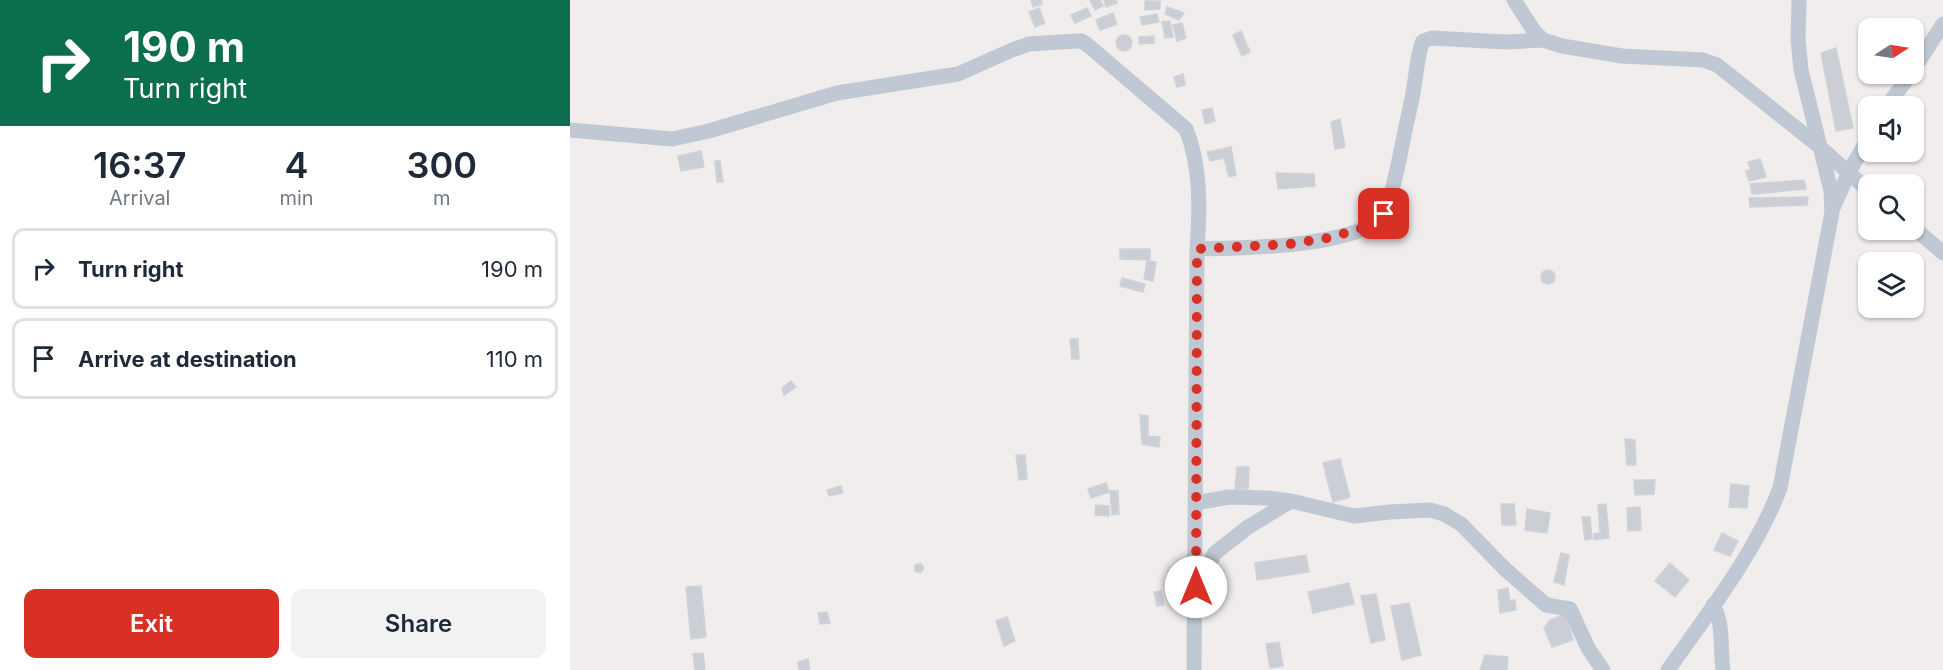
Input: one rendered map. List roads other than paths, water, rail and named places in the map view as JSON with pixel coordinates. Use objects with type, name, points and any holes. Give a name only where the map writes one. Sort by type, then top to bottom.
[{"type":"street","points":[[1514,0],[1534,31],[1543,40]]},
{"type":"street","points":[[1799,0],[1798,39],[1801,70],[1831,191],[1832,212]]},
{"type":"street","points":[[1924,53],[1943,24]]},
{"type":"street","points":[[1197,249],[1290,244],[1328,238],[1370,226],[1384,214],[1414,88],[1419,51],[1423,41],[1432,38],[1505,42],[1543,40],[1562,46],[1622,56],[1703,60],[1717,65],[1820,147],[1858,182]]},
{"type":"street","points":[[570,130],[672,139],[709,131],[837,93],[958,74],[1029,44],[1082,41],[1186,129],[1192,143],[1200,209],[1197,249],[1194,670]]},
{"type":"street","points":[[1668,670],[1740,565],[1772,507],[1779,488],[1832,212],[1858,156]]},
{"type":"street","points":[[1924,237],[1943,253]]},
{"type":"street","points":[[1196,503],[1229,497],[1267,498],[1292,501],[1354,516],[1430,510],[1444,514],[1461,524],[1505,569],[1546,605],[1570,609],[1588,648],[1603,670]]},
{"type":"street","points":[[1196,587],[1215,553],[1248,527],[1292,501]]},
{"type":"street","points":[[1713,605],[1719,622],[1723,670]]}]
